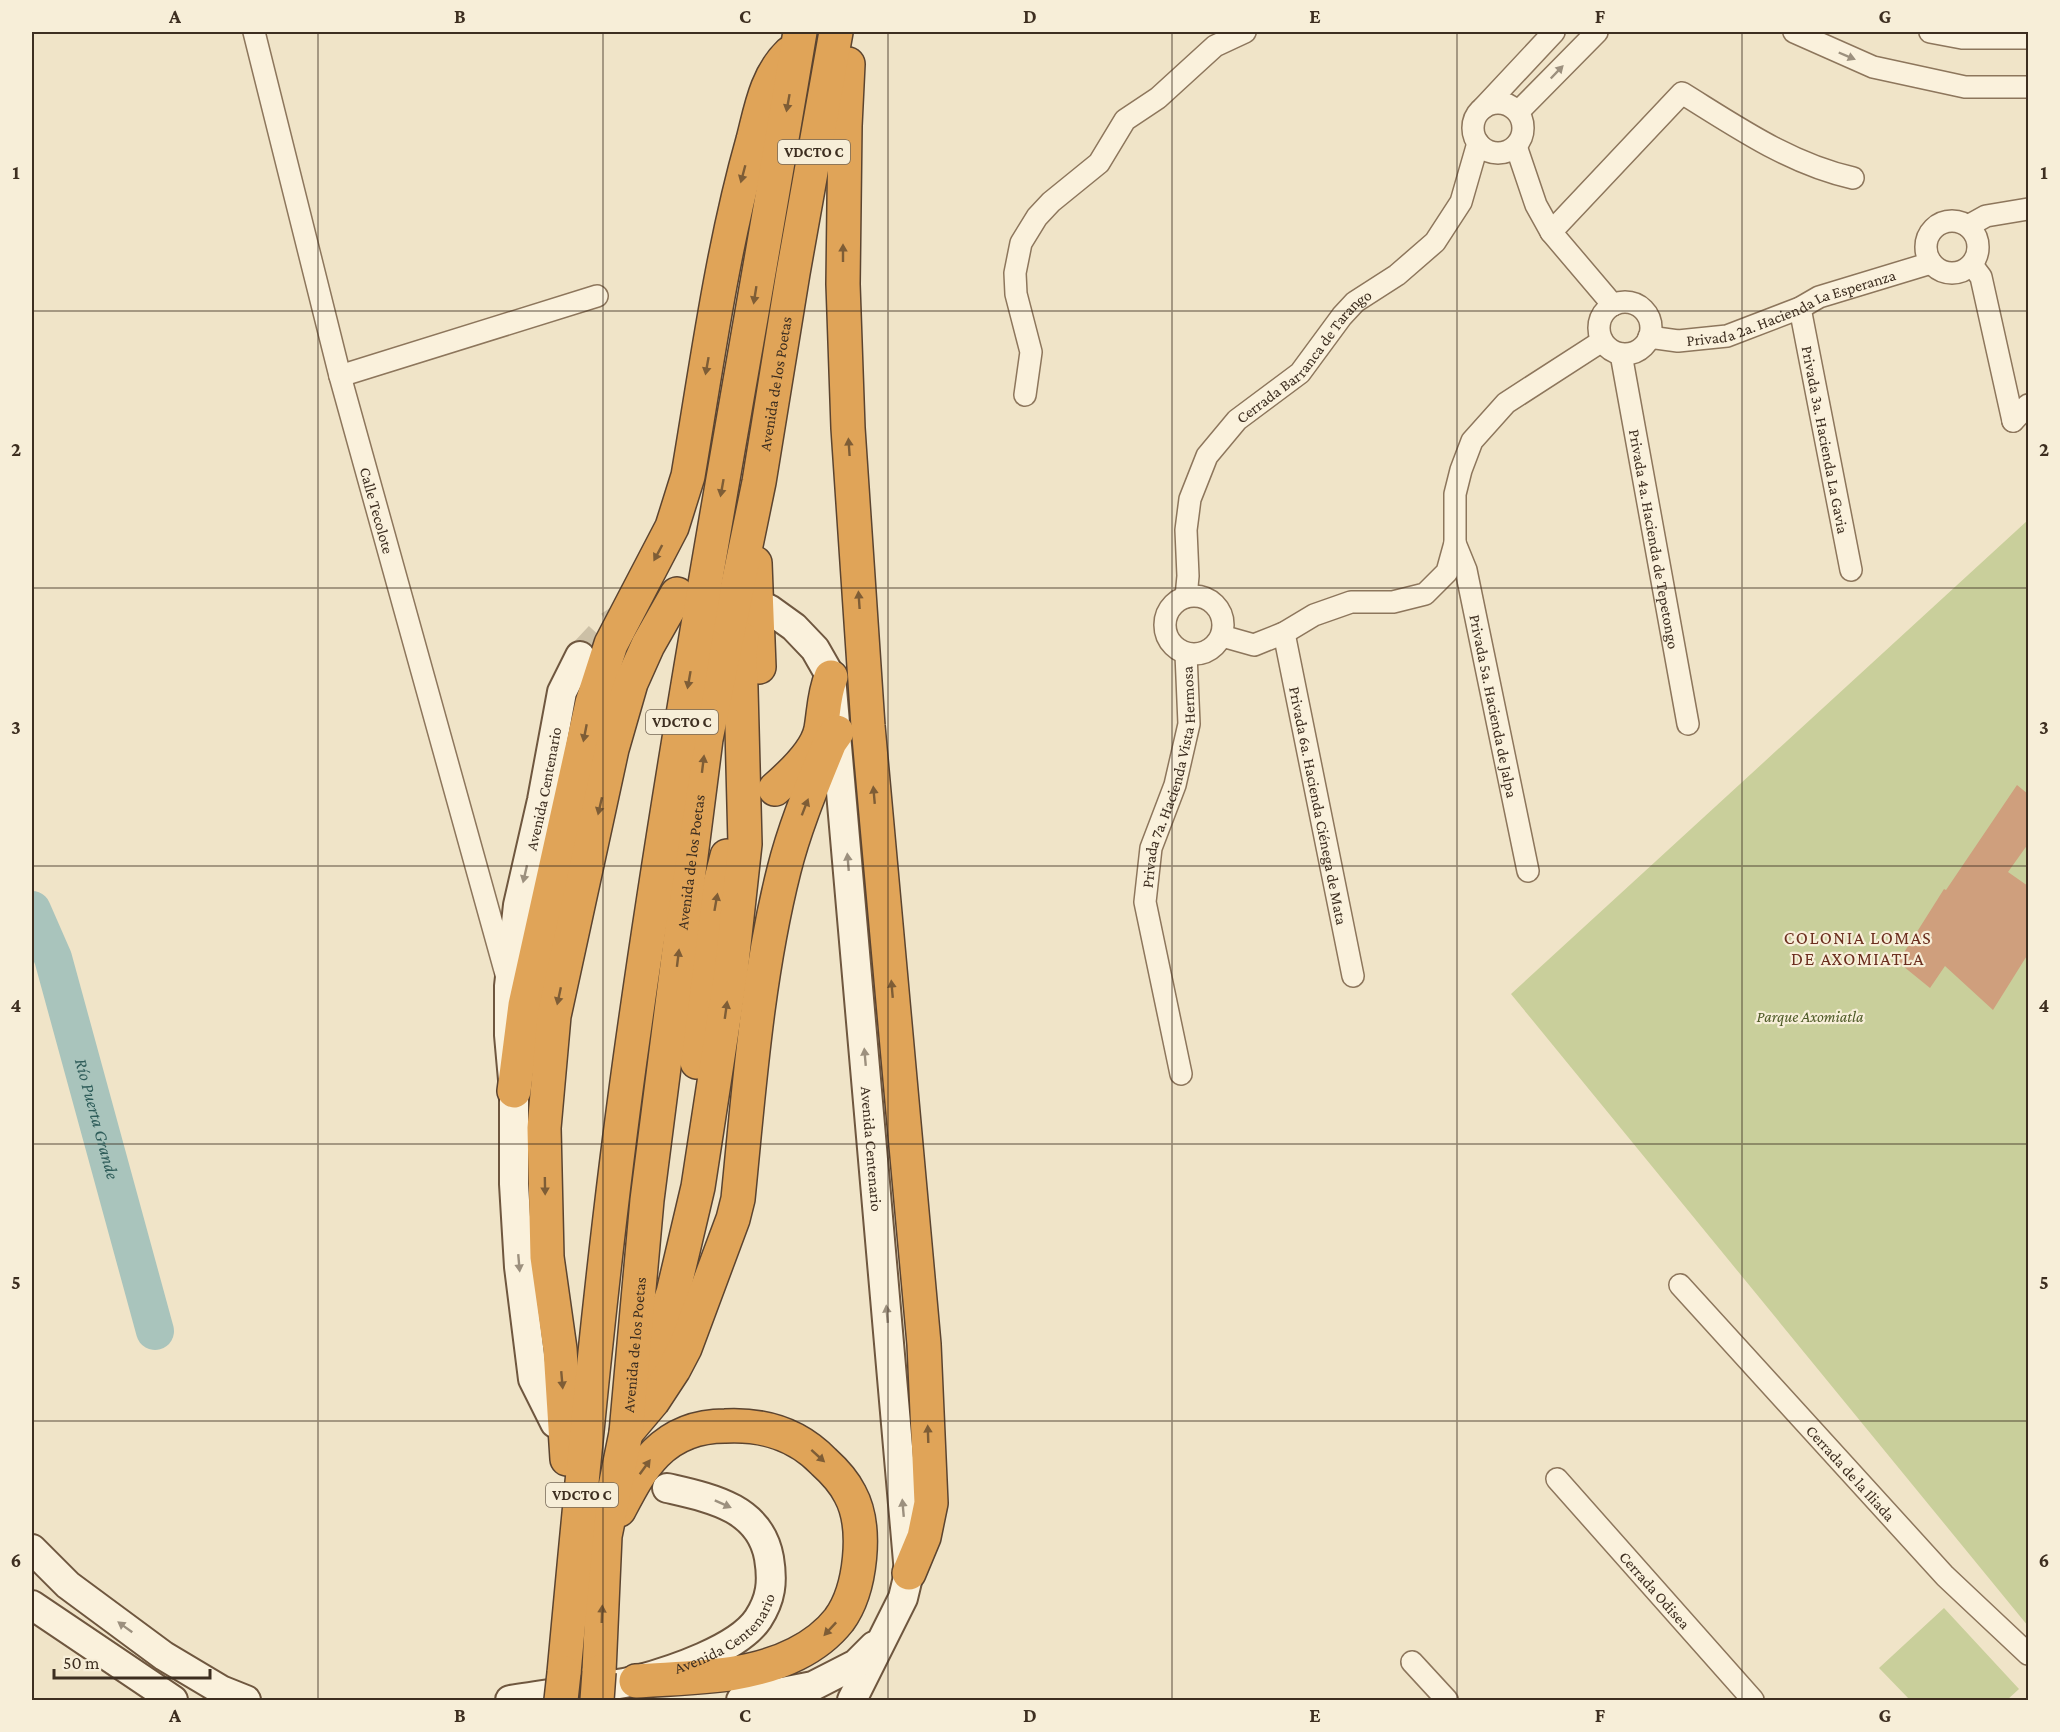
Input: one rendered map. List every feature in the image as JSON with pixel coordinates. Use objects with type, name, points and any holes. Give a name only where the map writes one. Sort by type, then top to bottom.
[{"type":"highway","name":"Avenida de los Poetas","points":[[598,1686],[605,1536],[626,1433],[651,1169],[706,739],[759,482],[836,32]]},
{"type":"highway","points":[[850,32],[844,126],[843,284],[848,428],[868,726],[922,1316],[931,1503],[924,1537],[909,1573]]},
{"type":"highway","name":"Avenida de los Poetas","points":[[562,1687],[590,1401],[630,1063],[668,803],[799,39]]},
{"type":"highway","points":[[514,1091],[525,1005],[592,703],[611,644],[672,527],[681,502],[688,476],[727,249],[742,178],[773,74],[799,39]]},
{"type":"highway","points":[[626,1433],[673,1293],[698,1187],[716,1080],[745,844],[740,650],[754,553],[759,482]]},
{"type":"highway","points":[[626,1433],[653,1401],[674,1369],[735,1095],[762,907],[765,826],[754,553]]},
{"type":"highway","points":[[572,1589],[566,1418],[560,1349],[547,1257],[544,1128],[554,1016],[610,760],[631,683],[648,645],[680,594]]},
{"type":"highway","points":[[775,789],[817,742],[826,691],[831,677]]},
{"type":"highway","points":[[730,1205],[777,905],[793,838],[830,742],[837,732]]},
{"type":"highway","points":[[680,1263],[671,1238],[701,1028],[699,1001],[722,874],[731,846]]},
{"type":"highway","points":[[633,1353],[637,1350],[640,1340],[663,1199],[683,1026],[699,1001]]},
{"type":"highway","points":[[690,1106],[716,1080]]},
{"type":"highway","points":[[684,1326],[733,1219],[730,1205],[732,1141],[729,1125]]},
{"type":"highway","points":[[904,1125],[894,1147],[887,1200],[908,1297],[922,1316]]},
{"type":"highway","points":[[651,1169],[663,1199]]},
{"type":"highway","points":[[605,1536],[641,1472],[655,1453],[676,1437],[695,1429],[712,1426],[741,1425],[771,1429],[792,1437],[814,1452],[833,1471],[850,1494],[858,1518],[860,1544],[853,1594],[839,1620],[822,1637],[796,1654],[739,1672],[636,1681]]},
{"type":"main road","points":[[645,603],[680,594]]},
{"type":"main road","name":"Avenida Centenario","points":[[769,609],[794,627],[815,649],[831,677],[887,1200],[909,1573],[903,1598],[852,1701]]},
{"type":"main road","name":"Avenida Centenario","points":[[555,1423],[533,1379],[520,1279],[514,1184],[514,1091],[509,1035],[509,986],[518,905],[542,800],[562,692],[580,656]]},
{"type":"main road","name":"Avenida Centenario","points":[[510,1701],[636,1681],[714,1653],[738,1638],[757,1621],[767,1602],[772,1579],[767,1547],[753,1524],[734,1509],[720,1502],[667,1488]]},
{"type":"main road","points":[[32,1549],[68,1585],[164,1656],[221,1690],[246,1701]]},
{"type":"main road","points":[[32,1607],[172,1701]]},
{"type":"main road","points":[[741,1701],[813,1686],[856,1664],[884,1636]]},
{"type":"street","name":"Calle Tecolote","points":[[254,32],[340,376],[509,986]]},
{"type":"street","points":[[1025,395],[1031,352],[1016,294],[1015,273],[1021,243],[1037,217],[1051,202],[1099,163],[1125,120],[1158,98],[1215,46],[1245,32]]},
{"type":"street","points":[[1481,109],[1493,103],[1502,102],[1518,112],[1524,131],[1516,146],[1509,152],[1500,154],[1484,149],[1478,143],[1473,125],[1476,116],[1481,109],[1554,32]]},
{"type":"street","points":[[1518,112],[1597,32]]},
{"type":"street","points":[[1794,32],[1873,67],[1965,87],[2028,87]]},
{"type":"street","points":[[1930,32],[1962,38],[2028,38]]},
{"type":"street","points":[[1551,232],[1682,93],[1757,140],[1791,157],[1832,173],[1853,178]]},
{"type":"street","name":"Cerrada Barranca de Tarango","points":[[1186,597],[1188,576],[1186,530],[1190,499],[1207,456],[1237,420],[1300,373],[1355,302],[1397,275],[1435,242],[1461,202],[1478,143]]},
{"type":"street","points":[[1516,146],[1536,205],[1551,232],[1613,305]]},
{"type":"street","points":[[1968,226],[1986,216],[2028,209]]},
{"type":"street","points":[[1957,221],[1968,226],[1976,234],[1979,244],[1977,256],[1972,265],[1956,273],[1946,273],[1938,269],[1926,251],[1927,239],[1934,228],[1945,222],[1957,221]]},
{"type":"street","name":"Privada 2a. Hacienda La Esperanza","points":[[1649,338],[1678,341],[1727,336],[1800,308],[1819,297],[1932,263]]},
{"type":"street","points":[[1972,265],[1982,277],[2013,421],[2028,405]]},
{"type":"street","points":[[340,376],[597,296]]},
{"type":"street","points":[[1621,302],[1639,306],[1649,320],[1649,338],[1638,350],[1630,354],[1621,354],[1608,348],[1602,341],[1599,327],[1601,318],[1606,310],[1621,302]]},
{"type":"street","name":"Privada 3a. Hacienda La Gavia","points":[[1800,308],[1851,570]]},
{"type":"street","points":[[1222,636],[1254,645],[1284,633],[1314,615],[1352,602],[1393,602],[1425,594],[1447,572],[1455,543],[1455,494],[1472,441],[1506,403],[1602,341]]},
{"type":"street","name":"Privada 4a. Hacienda de Tepetongo","points":[[1621,354],[1689,724]]},
{"type":"street","name":"Privada 5a. Hacienda de Jalpa","points":[[1455,543],[1466,570],[1528,871]]},
{"type":"street","points":[[1197,596],[1216,605],[1224,625],[1222,636],[1207,652],[1196,655],[1186,654],[1176,649],[1169,640],[1165,631],[1165,620],[1169,610],[1176,602],[1186,597],[1197,596]]},
{"type":"street","name":"Privada 6a. Hacienda Ciénega de Mata","points":[[1284,633],[1353,976]]},
{"type":"street","name":"Privada 7a. Hacienda Vista Hermosa","points":[[1181,1074],[1145,903],[1151,848],[1175,785],[1188,724],[1186,654]]},
{"type":"street","name":"Cerrada de la Iliada","points":[[1680,1286],[1945,1575],[2028,1654]]},
{"type":"street","name":"Cerrada Odisea","points":[[1557,1479],[1753,1701]]},
{"type":"street","points":[[1412,1662],[1447,1701]]},
{"type":"green space","name":"Parque Axomiatla","points":[[2028,520],[2028,1626],[1511,994]]},
{"type":"green space","points":[[1944,1608],[2019,1689],[2007,1700],[1910,1700],[1879,1668]]},
{"type":"building","points":[[2017,785],[2028,794],[2028,844],[2008,872],[2028,886],[2028,954],[1993,1010],[1945,966],[1930,988],[1898,962],[1944,889],[1946,890]]},
{"type":"waterway","name":"Río Puerta Grande","points":[[32,910],[53,958],[155,1331]]},
{"type":"tunnel","points":[[580,656],[608,626],[625,615]]},
{"type":"district","name":"COLONIA LOMAS DE AXOMIATLA","points":[[1858,948]]}]
